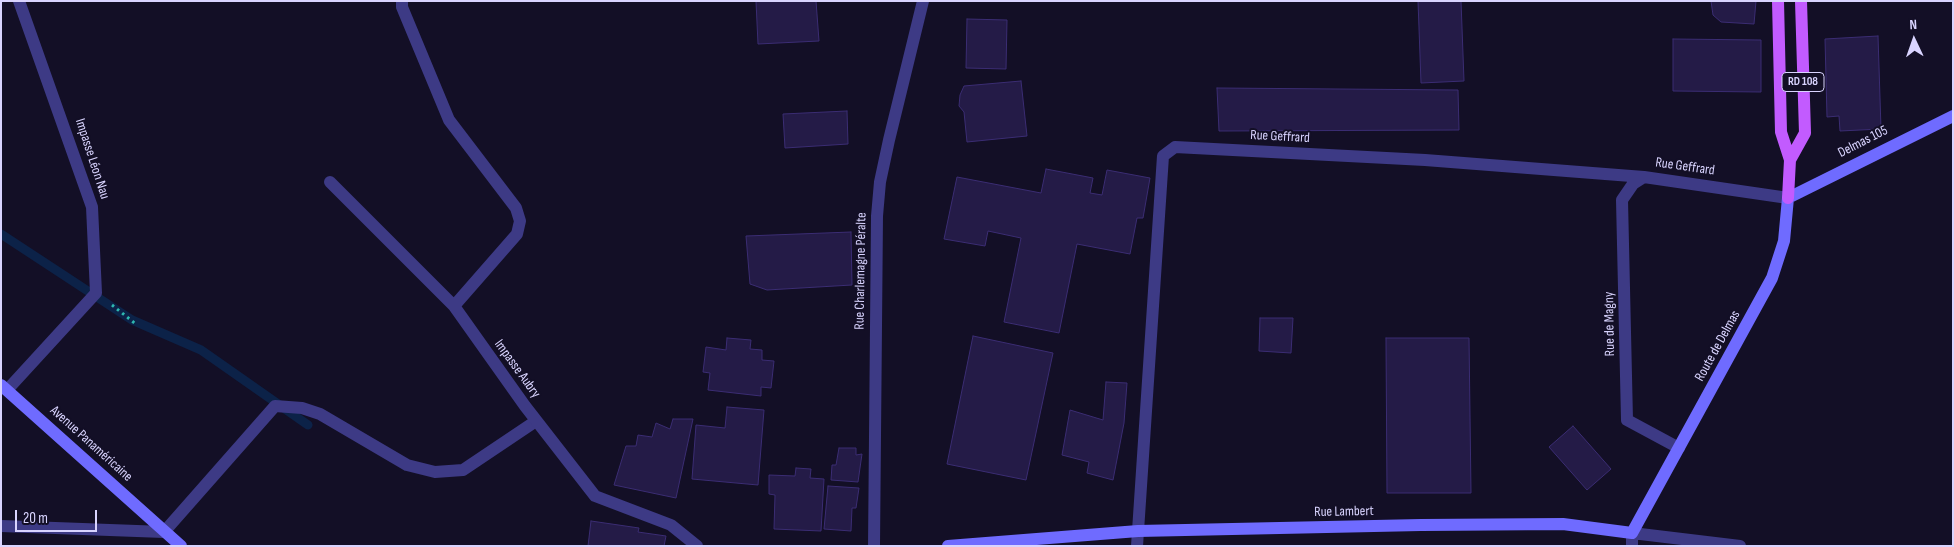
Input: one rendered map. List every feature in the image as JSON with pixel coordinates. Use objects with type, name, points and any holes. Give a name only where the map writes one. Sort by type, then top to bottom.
[{"type":"main road","name":"Route de Delmas","points":[[1632,539],[1679,448],[1772,278],[1784,241],[1790,160],[1781,132],[1778,1]]},
{"type":"main road","name":"Route de Delmas","points":[[1790,160],[1805,133],[1801,1]]},
{"type":"main road","name":"Delmas 105","points":[[1788,198],[1953,116]]},
{"type":"main road","name":"Avenue Panaméricaine","points":[[5,387],[181,546]]},
{"type":"main road","name":"Rue Lambert","points":[[948,546],[1138,531],[1563,524],[1632,539]]},
{"type":"main road","points":[[164,532],[164,546]]},
{"type":"street","name":"Impasse Léon Nau","points":[[19,1],[92,206],[96,293]]},
{"type":"street","points":[[402,1],[402,7],[449,120],[516,208],[520,221],[517,234],[454,306]]},
{"type":"street","name":"Rue Charlemagne Péralte","points":[[874,546],[877,216],[880,182],[888,140],[923,1]]},
{"type":"street","name":"Rue Geffrard","points":[[1137,546],[1163,156],[1175,147],[1425,160],[1644,177],[1788,198]]},
{"type":"street","name":"Rue de Magny","points":[[1644,177],[1633,184],[1622,200],[1626,420],[1679,448]]},
{"type":"street","name":"Impasse Aubry","points":[[330,182],[454,306],[536,421],[594,496],[671,525],[697,546]]},
{"type":"street","points":[[5,387],[96,293]]},
{"type":"street","points":[[1,526],[164,532],[275,406],[302,408],[320,414],[407,464],[435,472],[463,470],[536,421]]},
{"type":"street","name":"Rue Lambert","points":[[1632,539],[1740,546]]},
{"type":"path","points":[[96,293],[137,325]]},
{"type":"building","points":[[756,1],[816,1],[819,41],[758,44]]},
{"type":"building","points":[[1418,1],[1461,1],[1464,81],[1421,83]]},
{"type":"building","points":[[1711,1],[1756,1],[1754,24],[1721,22],[1713,15]]},
{"type":"building","points":[[967,19],[1007,20],[1006,69],[966,68]]},
{"type":"building","points":[[1878,36],[1881,129],[1840,131],[1839,116],[1827,117],[1825,39]]},
{"type":"building","points":[[1673,39],[1761,40],[1761,92],[1673,91]]},
{"type":"building","points":[[1021,81],[1027,136],[967,142],[964,112],[959,106],[960,95],[964,86]]},
{"type":"building","points":[[1217,88],[1458,90],[1459,130],[1219,131]]},
{"type":"building","points":[[847,111],[848,144],[785,148],[783,114]]},
{"type":"building","points":[[1046,169],[1093,178],[1090,193],[1102,195],[1107,170],[1150,178],[1143,218],[1137,218],[1130,254],[1077,244],[1059,333],[1004,322],[1021,238],[988,231],[985,246],[944,239],[957,177],[1041,193]]},
{"type":"building","points":[[851,232],[852,285],[767,290],[750,284],[746,236]]},
{"type":"building","points":[[1260,318],[1293,318],[1291,353],[1259,351]]},
{"type":"building","points":[[973,336],[1053,353],[1026,480],[947,464]]},
{"type":"building","points":[[727,338],[751,340],[750,349],[762,350],[762,360],[774,361],[771,388],[761,387],[761,396],[708,390],[710,373],[703,372],[706,347],[726,350]]},
{"type":"building","points":[[1386,338],[1469,338],[1471,493],[1387,493]]},
{"type":"building","points":[[1106,382],[1127,383],[1124,423],[1113,480],[1087,473],[1089,462],[1062,455],[1070,410],[1103,420]]},
{"type":"building","points":[[727,407],[764,410],[758,485],[692,479],[696,425],[725,428]]},
{"type":"building","points":[[673,419],[693,419],[676,498],[614,485],[626,446],[636,446],[638,435],[652,437],[656,423],[670,429]]},
{"type":"building","points":[[1573,426],[1611,469],[1587,490],[1549,447]]},
{"type":"building","points":[[839,448],[856,448],[856,455],[862,454],[858,482],[831,480],[832,465],[836,465]]},
{"type":"building","points":[[796,468],[811,469],[810,478],[824,479],[821,531],[774,529],[775,495],[769,494],[769,475],[795,476]]},
{"type":"building","points":[[828,486],[859,488],[856,508],[852,508],[851,531],[824,529]]},
{"type":"building","points":[[591,521],[639,528],[638,532],[666,536],[664,546],[588,546]]},
{"type":"waterway","points":[[1,234],[132,320],[201,350],[308,425]]}]
